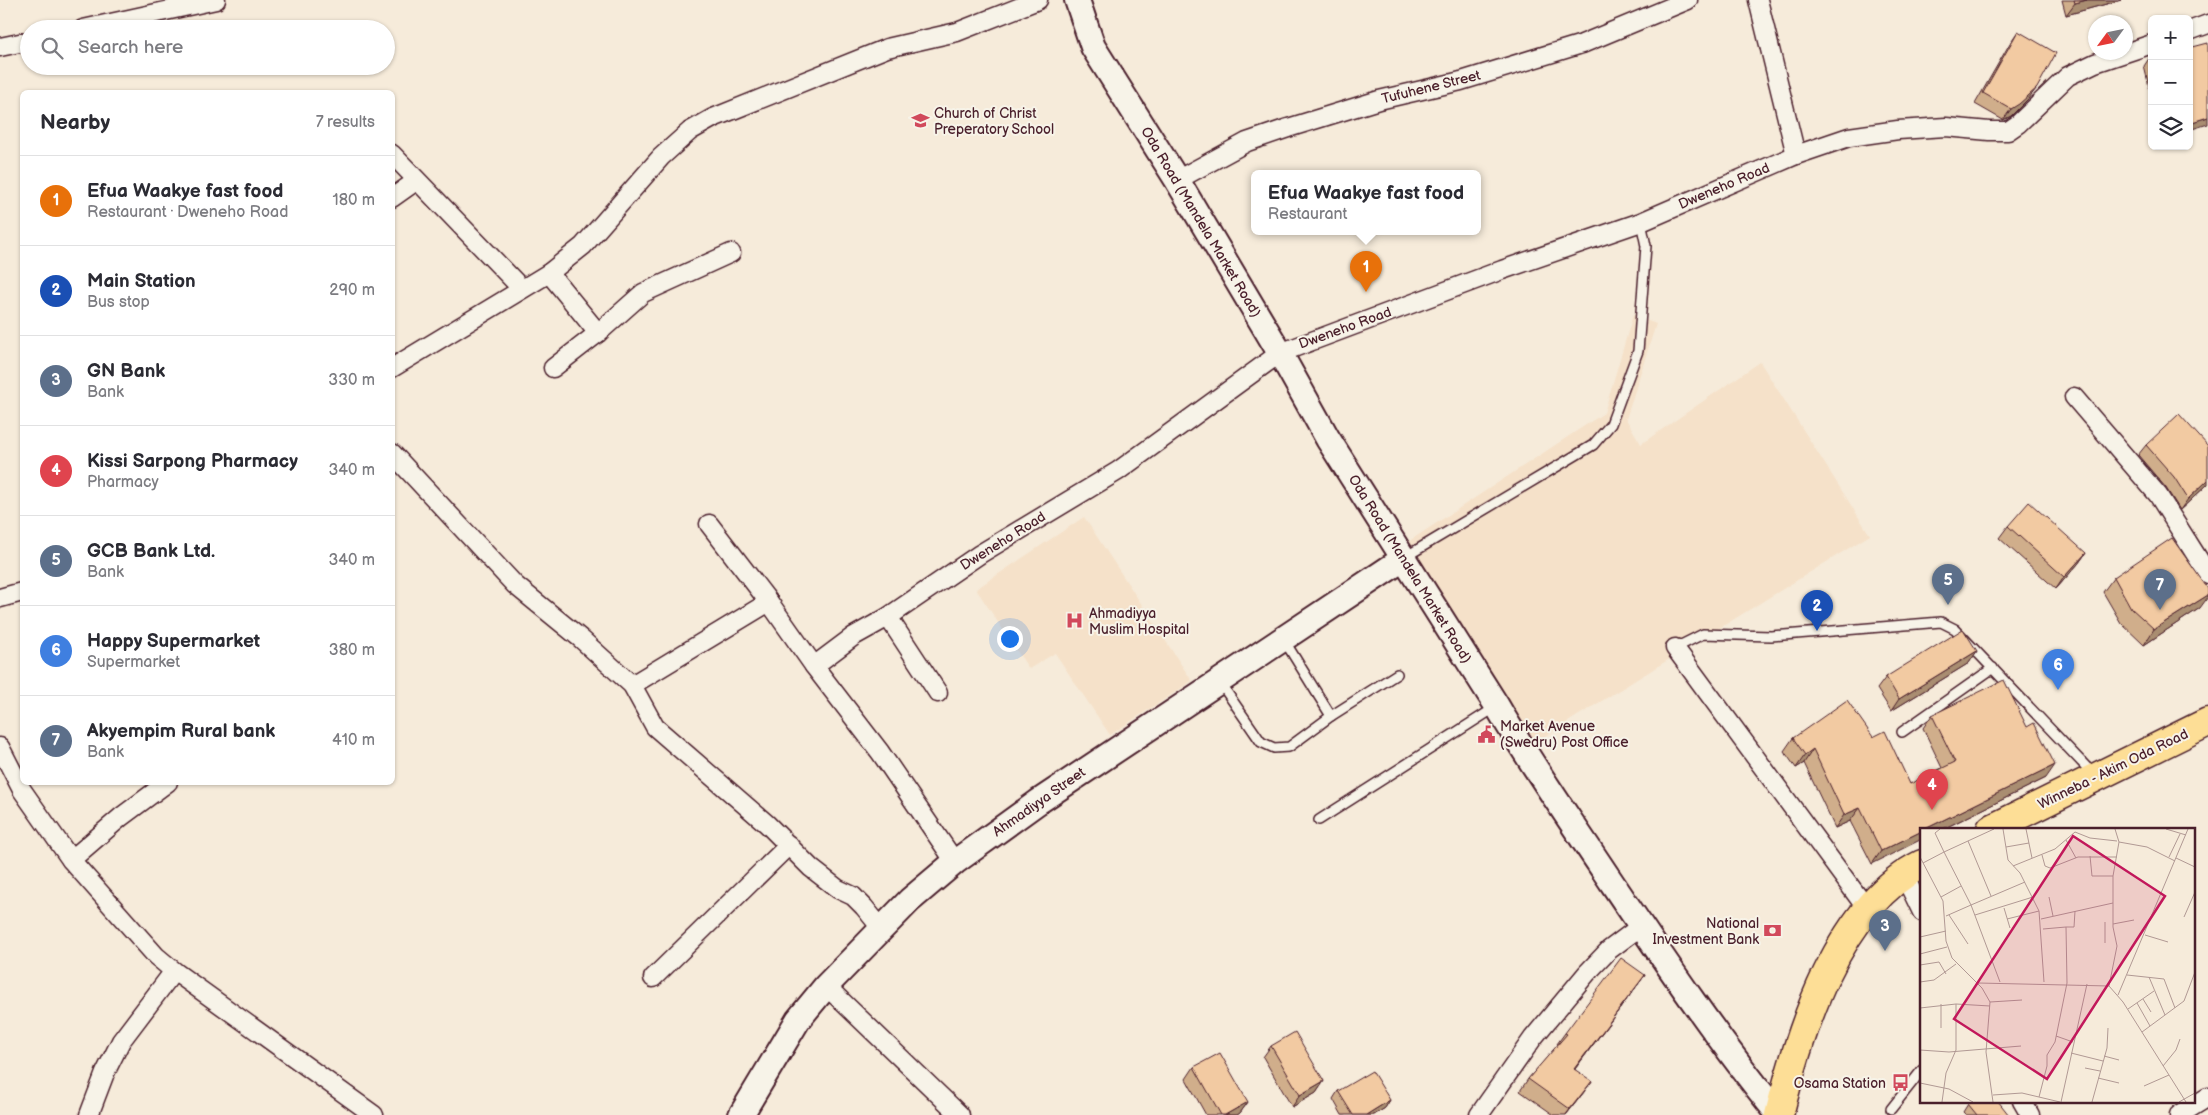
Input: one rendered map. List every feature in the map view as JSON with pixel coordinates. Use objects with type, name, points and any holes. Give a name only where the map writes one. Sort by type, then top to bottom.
[{"type":"main road","name":"Winneba - Akim Oda Road","points":[[1993,828],[2095,776],[2208,722]]},
{"type":"main road","points":[[1779,1115],[1797,1046],[1841,947],[1867,909],[1913,868]]},
{"type":"street","points":[[124,20],[216,0]]},
{"type":"street","points":[[395,366],[549,273],[583,246],[661,157],[690,131],[713,118],[887,48],[957,32],[1038,0]]},
{"type":"street","name":"Oda Road (Mandela Market Road)","points":[[1077,0],[1093,47],[1177,180],[1280,353],[1328,439],[1497,706],[1516,740],[1641,926],[1732,1054],[1779,1115]]},
{"type":"street","name":"Tufuhene Street","points":[[1177,180],[1247,142],[1379,100],[1461,80],[1582,44],[1688,0]]},
{"type":"street","points":[[1758,0],[1796,155]]},
{"type":"street","points":[[2193,30],[2208,24]]},
{"type":"street","points":[[0,47],[20,43]]},
{"type":"street","name":"Dweneho Road","points":[[814,666],[854,636],[888,617],[980,554],[1118,471],[1280,353],[1641,222],[1796,155],[1849,137],[1946,126],[1989,131],[2008,130],[2018,124],[2068,76],[2095,63],[2148,45]]},
{"type":"street","points":[[395,157],[522,289]]},
{"type":"street","points":[[395,196],[416,181]]},
{"type":"street","points":[[552,368],[598,333],[644,293],[731,253]]},
{"type":"street","points":[[549,273],[598,333]]},
{"type":"street","points":[[2074,397],[2158,494],[2208,574]]},
{"type":"street","points":[[395,456],[515,585],[580,638],[632,685],[655,726],[789,845],[811,868],[864,907],[881,928]]},
{"type":"street","points":[[710,524],[814,666],[880,752],[955,862]]},
{"type":"street","name":"Ahmadiyya Street","points":[[740,1115],[798,1020],[826,986],[881,928],[955,862],[1038,802],[1403,559]]},
{"type":"street","points":[[0,598],[20,593]]},
{"type":"street","points":[[632,685],[768,602]]},
{"type":"street","points":[[888,617],[938,693]]},
{"type":"street","points":[[1675,648],[1867,909]]},
{"type":"street","points":[[0,747],[22,790],[71,860],[156,956],[174,971],[374,1115]]},
{"type":"street","points":[[71,860],[121,817],[164,785]]},
{"type":"street","points":[[652,978],[789,845]]},
{"type":"street","points":[[1913,868],[1920,902]]},
{"type":"street","points":[[1479,1115],[1533,1038],[1588,973],[1609,950],[1641,926]]},
{"type":"street","points":[[89,1115],[105,1073],[121,1041],[174,971]]},
{"type":"street","points":[[826,986],[960,1115]]},
{"type":"street","points":[[2179,1115],[2208,1097]]},
{"type":"street","points":[[2023,1102],[2030,1115]]},
{"type":"lane","points":[[1403,559],[1593,445],[1611,424],[1638,351],[1646,246],[1641,222]]},
{"type":"lane","points":[[1675,648],[1703,634],[1771,636],[1941,622],[1955,628],[2095,776]]},
{"type":"lane","points":[[1283,639],[1331,716]]},
{"type":"lane","points":[[1902,732],[1993,668]]},
{"type":"lane","points":[[1219,681],[1261,742],[1274,748],[1289,747],[1331,716],[1397,674]]},
{"type":"lane","points":[[1319,820],[1497,706]]},
{"type":"lane","points":[[1891,1109],[1920,1073]]},
{"type":"shaded area","points":[[1633,315],[1656,324],[1626,419],[1641,444],[1760,362],[1870,535],[1516,754],[1391,553],[1604,413]]},
{"type":"shaded area","name":"Ahmadiyya Muslim Hospital","points":[[1084,517],[1192,681],[1110,735],[1055,653],[1029,669],[976,589]]},
{"type":"building","points":[[2074,0],[2087,0],[2075,3]]},
{"type":"building","points":[[2018,31],[2056,53],[2037,88],[2011,109],[1983,93]]},
{"type":"building","points":[[2208,43],[2208,117],[2193,122],[2193,60],[2193,47]]},
{"type":"building","points":[[2179,414],[2208,446],[2208,480],[2188,499],[2174,477],[2146,445]]},
{"type":"building","points":[[2029,502],[2086,553],[2064,577],[2008,526]]},
{"type":"building","points":[[2172,538],[2208,589],[2208,595],[2154,629],[2131,608],[2114,577]]},
{"type":"building","points":[[1963,629],[1977,651],[1899,699],[1886,677]]},
{"type":"building","points":[[2004,680],[2027,727],[2034,723],[2055,765],[1927,828],[1920,828],[1920,832],[1881,851],[1860,808],[1844,815],[1813,749],[1805,755],[1793,738],[1847,700],[1873,737],[1885,731],[1910,784],[1955,762],[1932,715]]},
{"type":"building","points":[[1621,958],[1645,975],[1574,1069],[1592,1081],[1570,1109],[1528,1079],[1567,1034],[1565,1033]]},
{"type":"building","points":[[1295,1032],[1324,1081],[1300,1095],[1271,1046]]},
{"type":"building","points":[[1220,1053],[1248,1102],[1225,1115],[1221,1115],[1194,1067]]},
{"type":"building","points":[[1372,1071],[1390,1100],[1366,1115],[1353,1115],[1338,1091]]},
{"type":"building","points":[[1971,1102],[1999,1102],[2009,1115],[1977,1115],[1968,1104]]},
{"type":"place","name":"Church of Christ Preperatory School","points":[[920,121]]},
{"type":"place","name":"Efua Waakye fast food","points":[[1366,292]]},
{"type":"place","name":"GCB Bank Ltd.","points":[[1948,605]]},
{"type":"place","name":"Akyempim Rural bank","points":[[2160,610]]},
{"type":"place","name":"Ahmadiyya Muslim Hospital","points":[[1075,621]]},
{"type":"place","name":"Main Station","points":[[1817,631]]},
{"type":"place","name":"Happy Supermarket","points":[[2058,690]]},
{"type":"place","name":"Market Avenue (Swedru) Post Office","points":[[1486,734]]},
{"type":"place","name":"Kissi Sarpong Pharmacy","points":[[1932,810]]},
{"type":"place","name":"National Investment Bank","points":[[1773,931]]},
{"type":"place","name":"GN Bank","points":[[1885,951]]},
{"type":"place","name":"Osama Station","points":[[1900,1083]]}]
